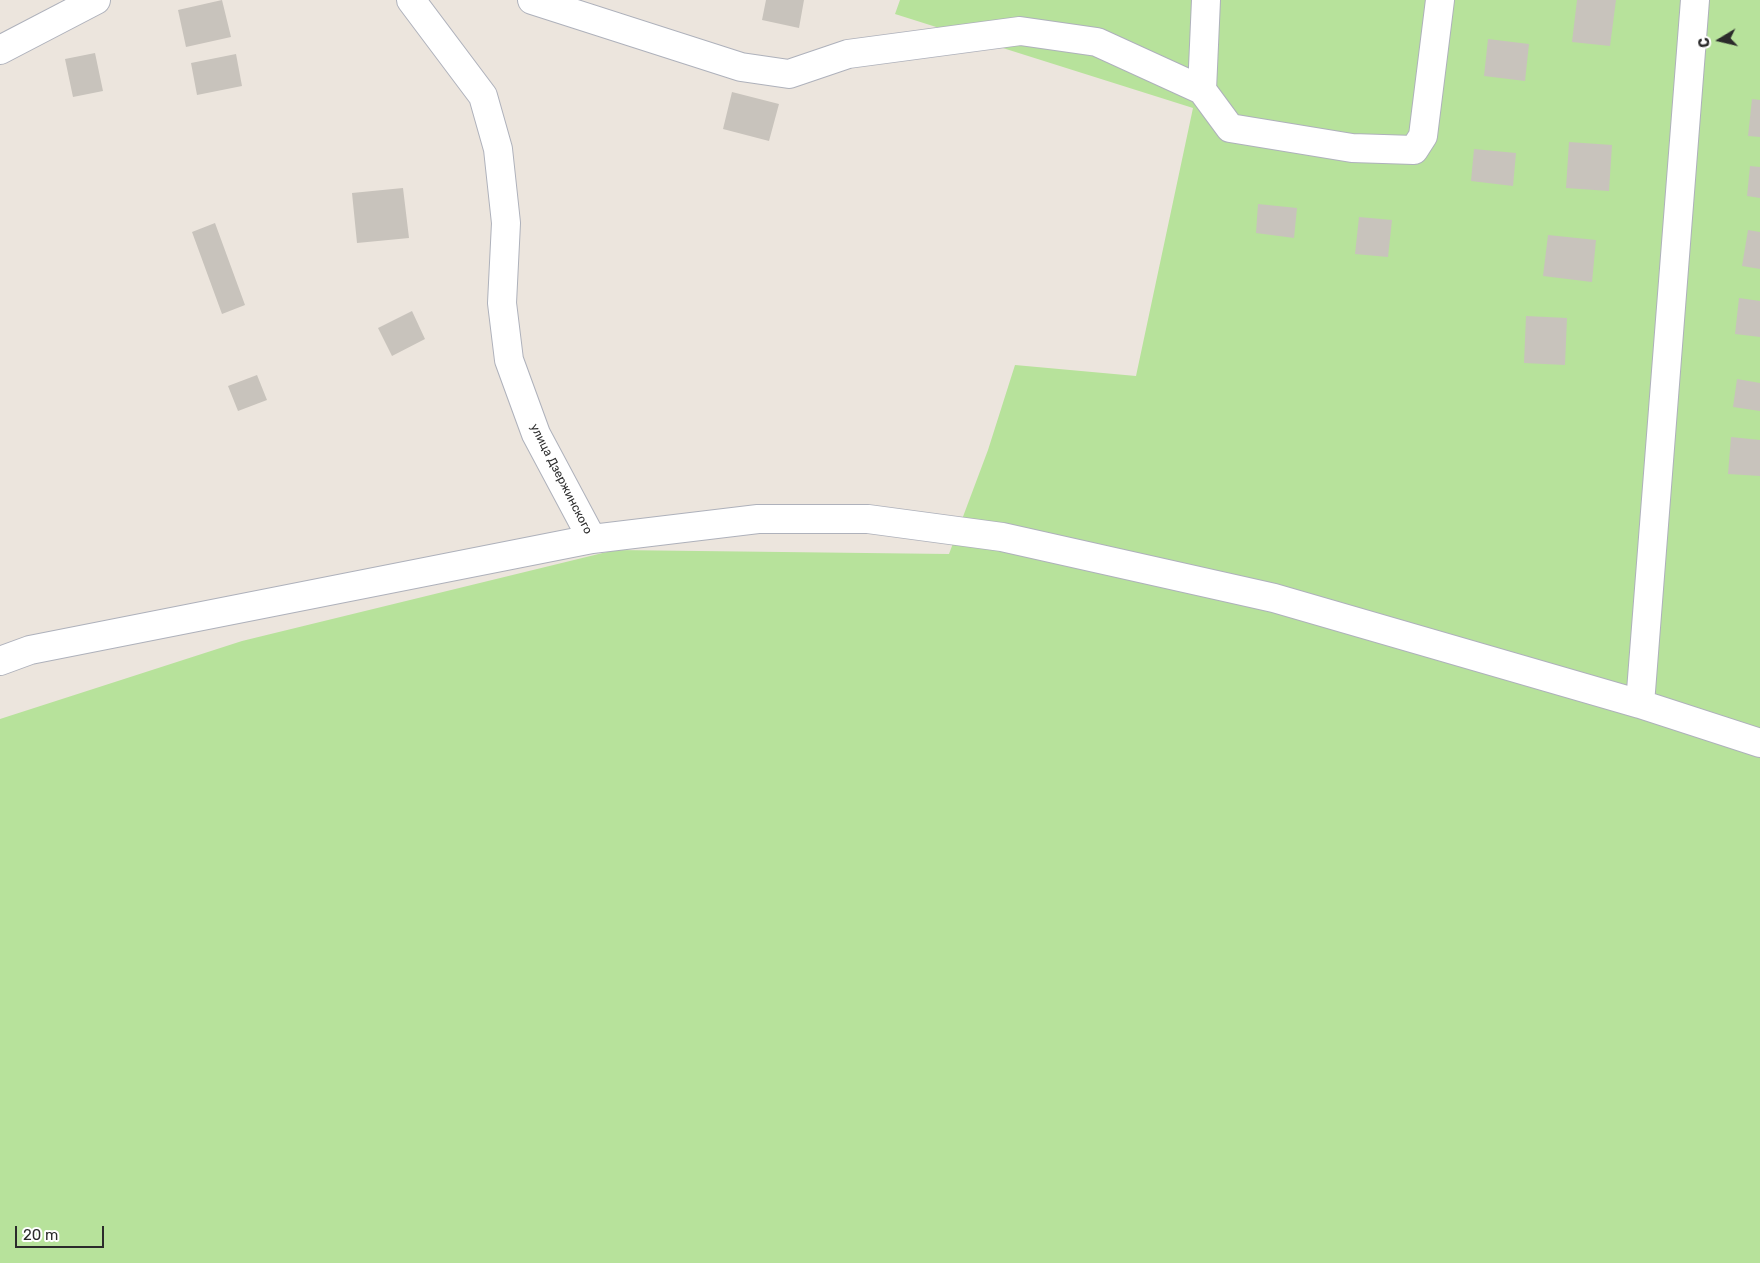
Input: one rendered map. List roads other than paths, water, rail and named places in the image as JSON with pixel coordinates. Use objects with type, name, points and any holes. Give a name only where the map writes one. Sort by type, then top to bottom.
[{"type":"street","points":[[0,50],[96,0]]},
{"type":"street","name":"улица Дзержинского","points":[[411,0],[483,96],[498,148],[506,223],[502,303],[509,360],[536,434],[592,539]]},
{"type":"street","points":[[532,0],[741,67],[789,74],[848,54],[1020,31],[1098,42],[1202,90],[1230,128],[1352,148],[1414,150],[1423,136],[1440,0]]},
{"type":"street","points":[[1202,90],[1206,0]]},
{"type":"street","points":[[1640,704],[1695,0]]},
{"type":"street","points":[[0,661],[30,650],[592,539],[758,519],[868,519],[1002,537],[1274,598],[1640,704],[1760,743]]}]
